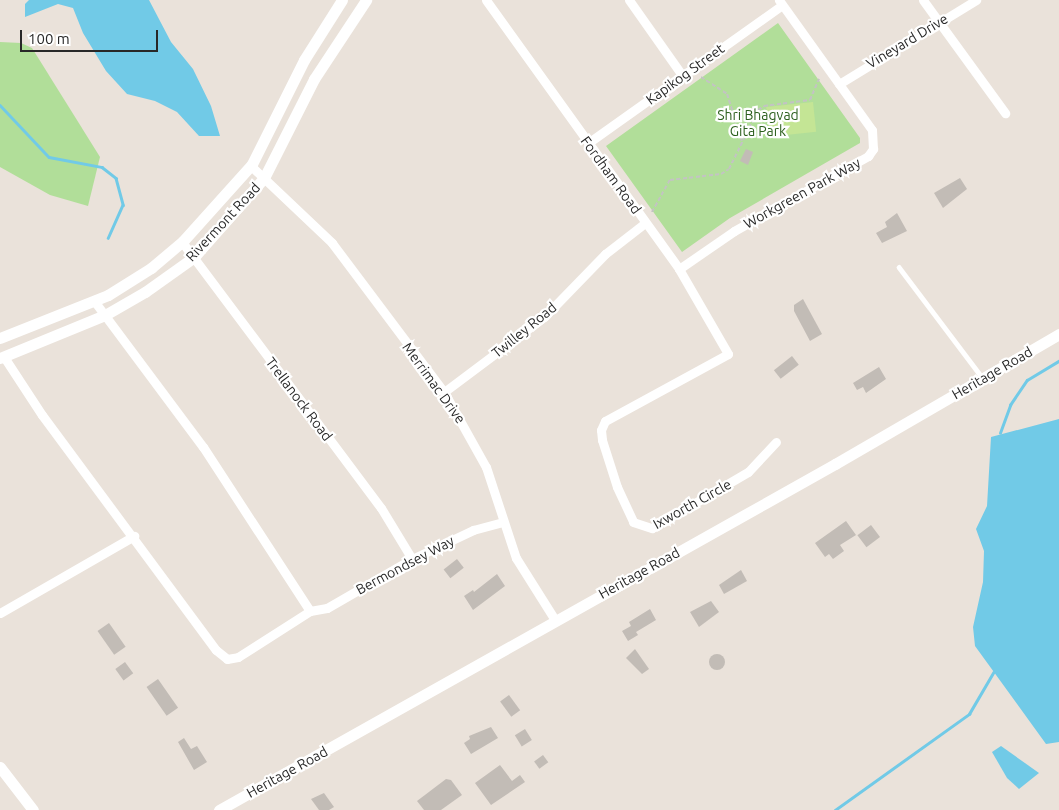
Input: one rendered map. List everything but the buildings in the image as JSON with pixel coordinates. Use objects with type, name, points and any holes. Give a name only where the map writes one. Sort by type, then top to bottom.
[{"type":"street","name":"Rivermont Road","points":[[0,338],[95,302],[151,268],[182,242],[251,166],[298,70],[342,0]]},
{"type":"street","name":"Rivermont Road","points":[[2,358],[106,315],[145,292],[194,257],[264,178],[314,79],[366,0]]},
{"type":"street","name":"Fordham Road","points":[[486,0],[679,269],[728,354]]},
{"type":"street","points":[[629,0],[682,75]]},
{"type":"street","points":[[923,0],[1005,113]]},
{"type":"street","name":"Vineyard Drive","points":[[839,84],[976,0]]},
{"type":"street","name":"Kapikog Street","points":[[588,143],[780,2]]},
{"type":"street","name":"Workgreen Park Way","points":[[679,269],[734,232],[871,153],[875,143],[872,130],[780,2]]},
{"type":"street","name":"Merrimac Drive","points":[[251,166],[332,243],[444,392],[476,445],[516,558],[555,620]]},
{"type":"street","name":"Twilley Road","points":[[444,392],[544,317],[605,254],[645,223]]},
{"type":"street","name":"Trellanock Road","points":[[182,242],[380,508],[412,559]]},
{"type":"street","points":[[95,302],[203,447],[310,611]]},
{"type":"street","name":"Heritage Road","points":[[219,810],[1059,334]]},
{"type":"street","name":"Ixworth Circle","points":[[728,354],[606,421],[601,430],[602,440],[627,511],[633,522],[652,528],[748,472],[776,442]]},
{"type":"street","points":[[0,613],[134,536],[42,415],[2,358]]},
{"type":"street","name":"Bermondsey Way","points":[[134,536],[226,660],[238,657],[310,611],[327,608],[412,559],[473,530],[502,522]]},
{"type":"street","points":[[0,767],[33,810]]},
{"type":"lane","points":[[899,267],[983,378]]},
{"type":"path","points":[[701,76],[727,94],[742,141]]},
{"type":"path","points":[[652,212],[668,181],[724,173],[733,164],[742,141],[760,108],[810,100],[819,79]]},
{"type":"green space","name":"Shri Bhagvad Gita Park","points":[[778,23],[860,138],[860,143],[730,218],[682,252],[606,146]]},
{"type":"green space","points":[[0,42],[21,43],[32,48],[100,157],[88,206],[50,195],[0,167]]},
{"type":"green space","points":[[813,102],[816,132],[769,137],[766,107]]},
{"type":"water","points":[[29,0],[149,0],[171,42],[193,69],[211,106],[220,136],[199,136],[177,112],[155,101],[127,94],[106,71],[83,33],[73,8],[58,4],[25,17],[25,4]]},
{"type":"water","points":[[1059,419],[1059,742],[1046,744],[975,646],[973,627],[983,582],[984,551],[976,529],[987,506],[991,437]]},
{"type":"water","points":[[1001,746],[1039,773],[1019,789],[1007,778],[992,752]]},
{"type":"waterway","points":[[0,105],[49,157],[102,167],[116,178],[123,205],[108,238]]},
{"type":"waterway","points":[[1000,433],[1010,405],[1027,380],[1059,361]]},
{"type":"waterway","points":[[835,810],[969,714],[993,673]]}]
